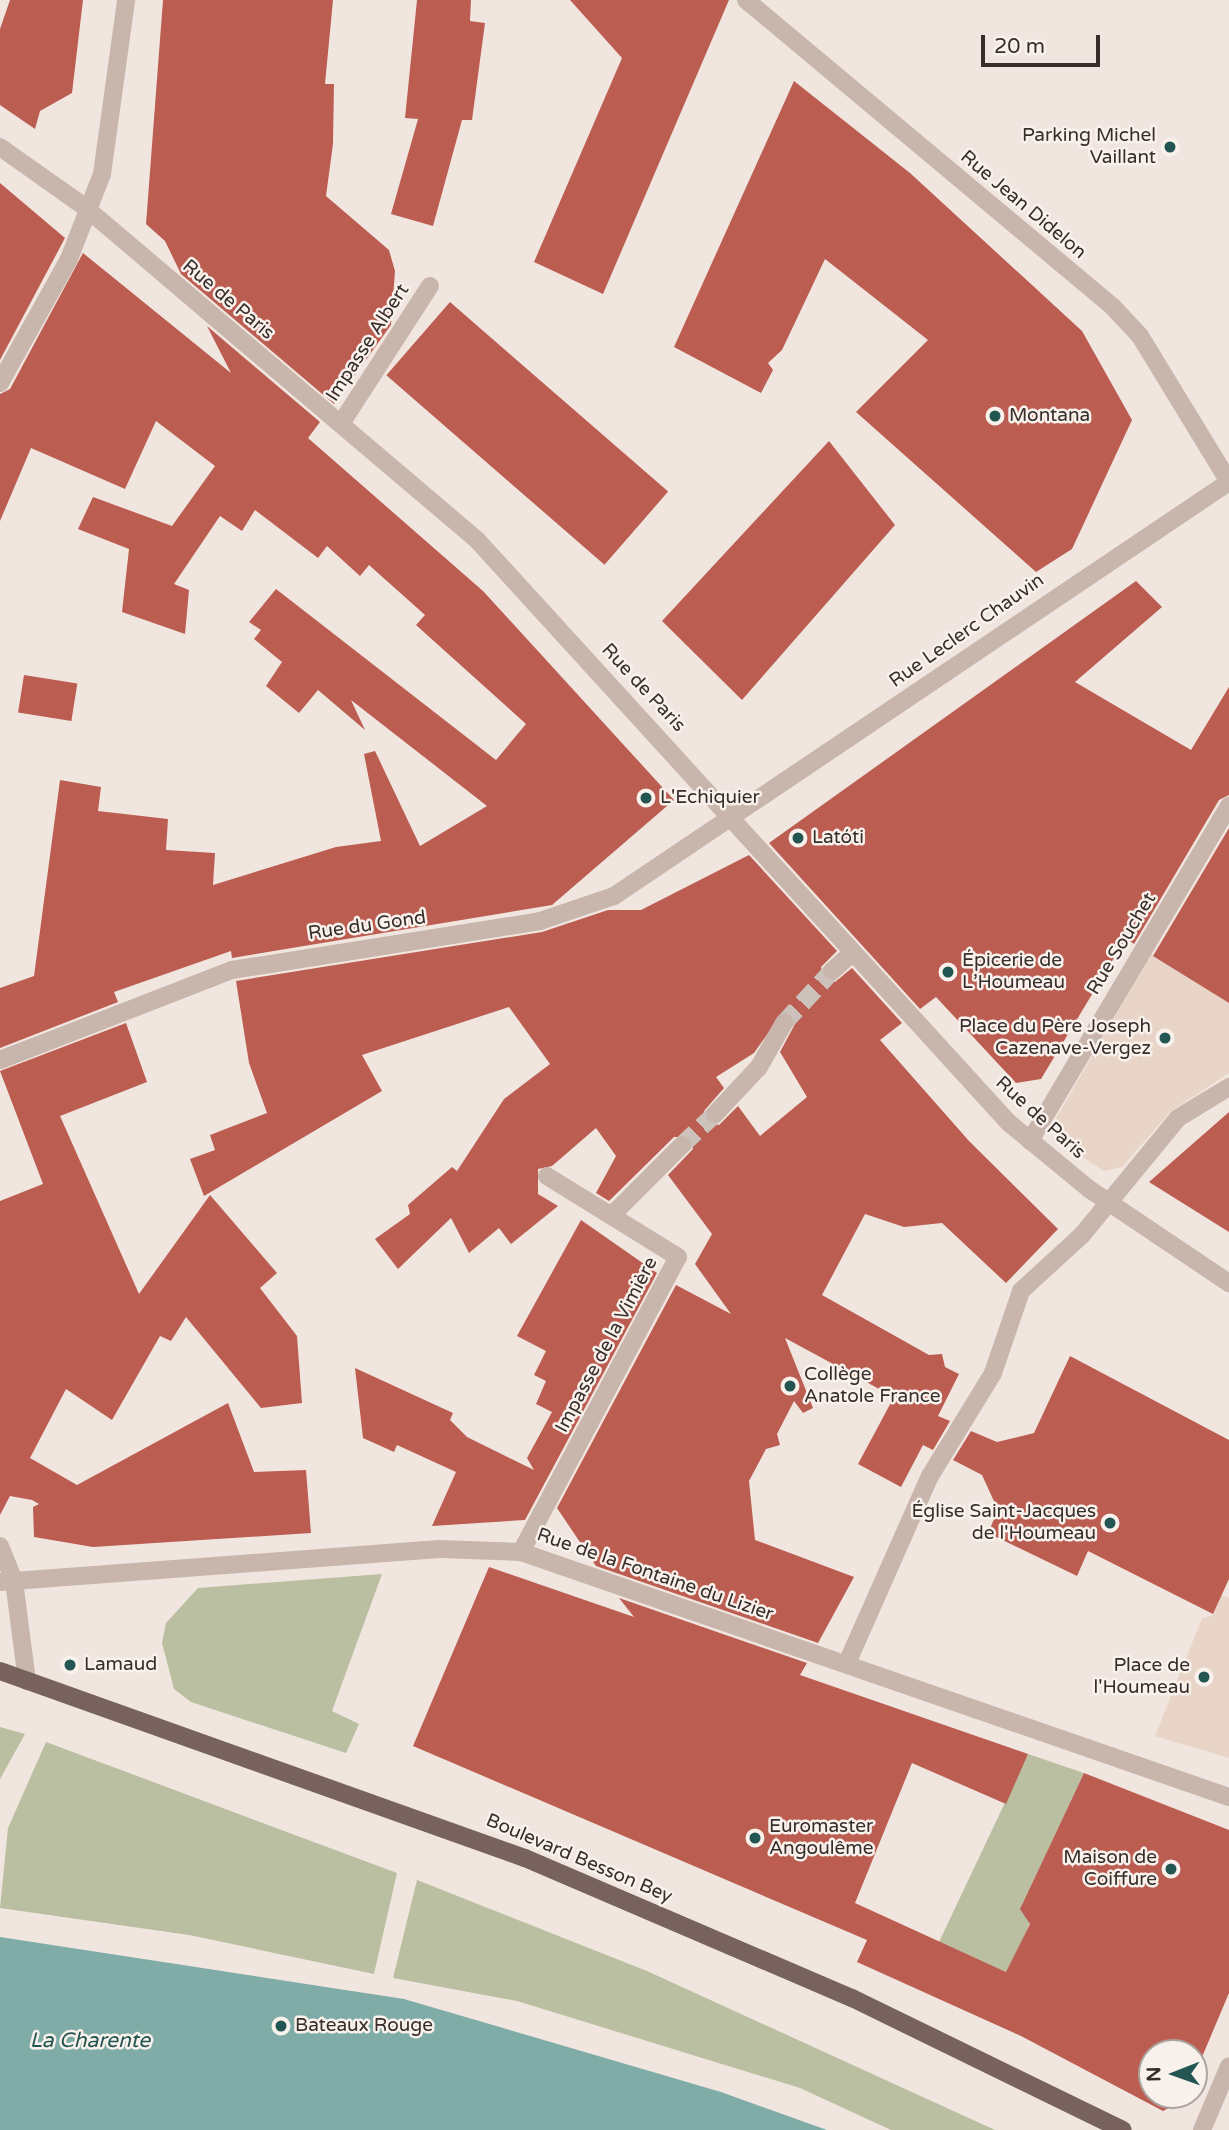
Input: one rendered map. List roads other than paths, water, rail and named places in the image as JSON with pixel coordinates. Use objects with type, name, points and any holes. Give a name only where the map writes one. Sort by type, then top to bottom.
[{"type":"main road","name":"Boulevard Besson Bey","points":[[0,1671],[525,1858],[852,1998],[1123,2130]]},
{"type":"street","points":[[0,383],[69,259],[113,128],[126,0]]},
{"type":"street","name":"Rue Jean Didelon","points":[[746,0],[1113,307],[1140,336],[1229,482]]},
{"type":"street","name":"Rue de Paris","points":[[0,147],[86,208],[342,422],[477,540],[851,954],[1030,1141],[1109,1202],[1229,1283]]},
{"type":"street","name":"Impasse Albert","points":[[342,422],[430,286]]},
{"type":"street","name":"Rue Leclerc Chauvin","points":[[732,821],[1045,600],[1105,568],[1229,482]]},
{"type":"street","name":"Rue Souchet","points":[[1030,1141],[1229,806]]},
{"type":"street","name":"Rue du Gond","points":[[0,1060],[232,970],[516,925],[597,903],[732,821]]},
{"type":"street","points":[[832,971],[851,954]]},
{"type":"street","points":[[715,1114],[759,1067],[784,1023]]},
{"type":"street","points":[[847,1663],[930,1476],[993,1373],[1021,1291],[1109,1202],[1178,1118],[1229,1087]]},
{"type":"street","points":[[612,1215],[682,1145]]},
{"type":"street","name":"Impasse de la Vimière","points":[[521,1552],[678,1257],[547,1176]]},
{"type":"street","points":[[0,1546],[27,1681]]},
{"type":"street","name":"Rue de la Fontaine du Lizier","points":[[7,1581],[439,1549],[521,1552],[1229,1797]]},
{"type":"street","points":[[1202,2130],[1229,2066]]},
{"type":"water","name":"La Charente","points":[[0,1937],[404,1999],[721,2092],[827,2130],[0,2130]]},
{"type":"tunnel","points":[[784,1023],[832,971]]},
{"type":"tunnel","points":[[682,1145],[715,1114]]},
{"type":"place","name":"Parking Michel Vaillant","points":[[1170,147]]},
{"type":"place","name":"Montana","points":[[995,416]]},
{"type":"place","name":"L'Echiquier","points":[[646,798]]},
{"type":"place","name":"Latóti","points":[[798,838]]},
{"type":"place","name":"Épicerie de L’Houmeau","points":[[948,972]]},
{"type":"place","name":"Place du Père Joseph Cazenave-Vergez","points":[[1165,1038]]},
{"type":"place","name":"Collège Anatole France","points":[[790,1386]]},
{"type":"place","name":"Église Saint-Jacques de l'Houmeau","points":[[1110,1523]]},
{"type":"place","name":"Lamaud","points":[[70,1665]]},
{"type":"place","name":"Place de l'Houmeau","points":[[1204,1677]]},
{"type":"place","name":"Euromaster Angoulême","points":[[755,1838]]},
{"type":"place","name":"Maison de Coiffure","points":[[1171,1869]]},
{"type":"place","name":"Bateaux Rouge","points":[[281,2026]]}]
